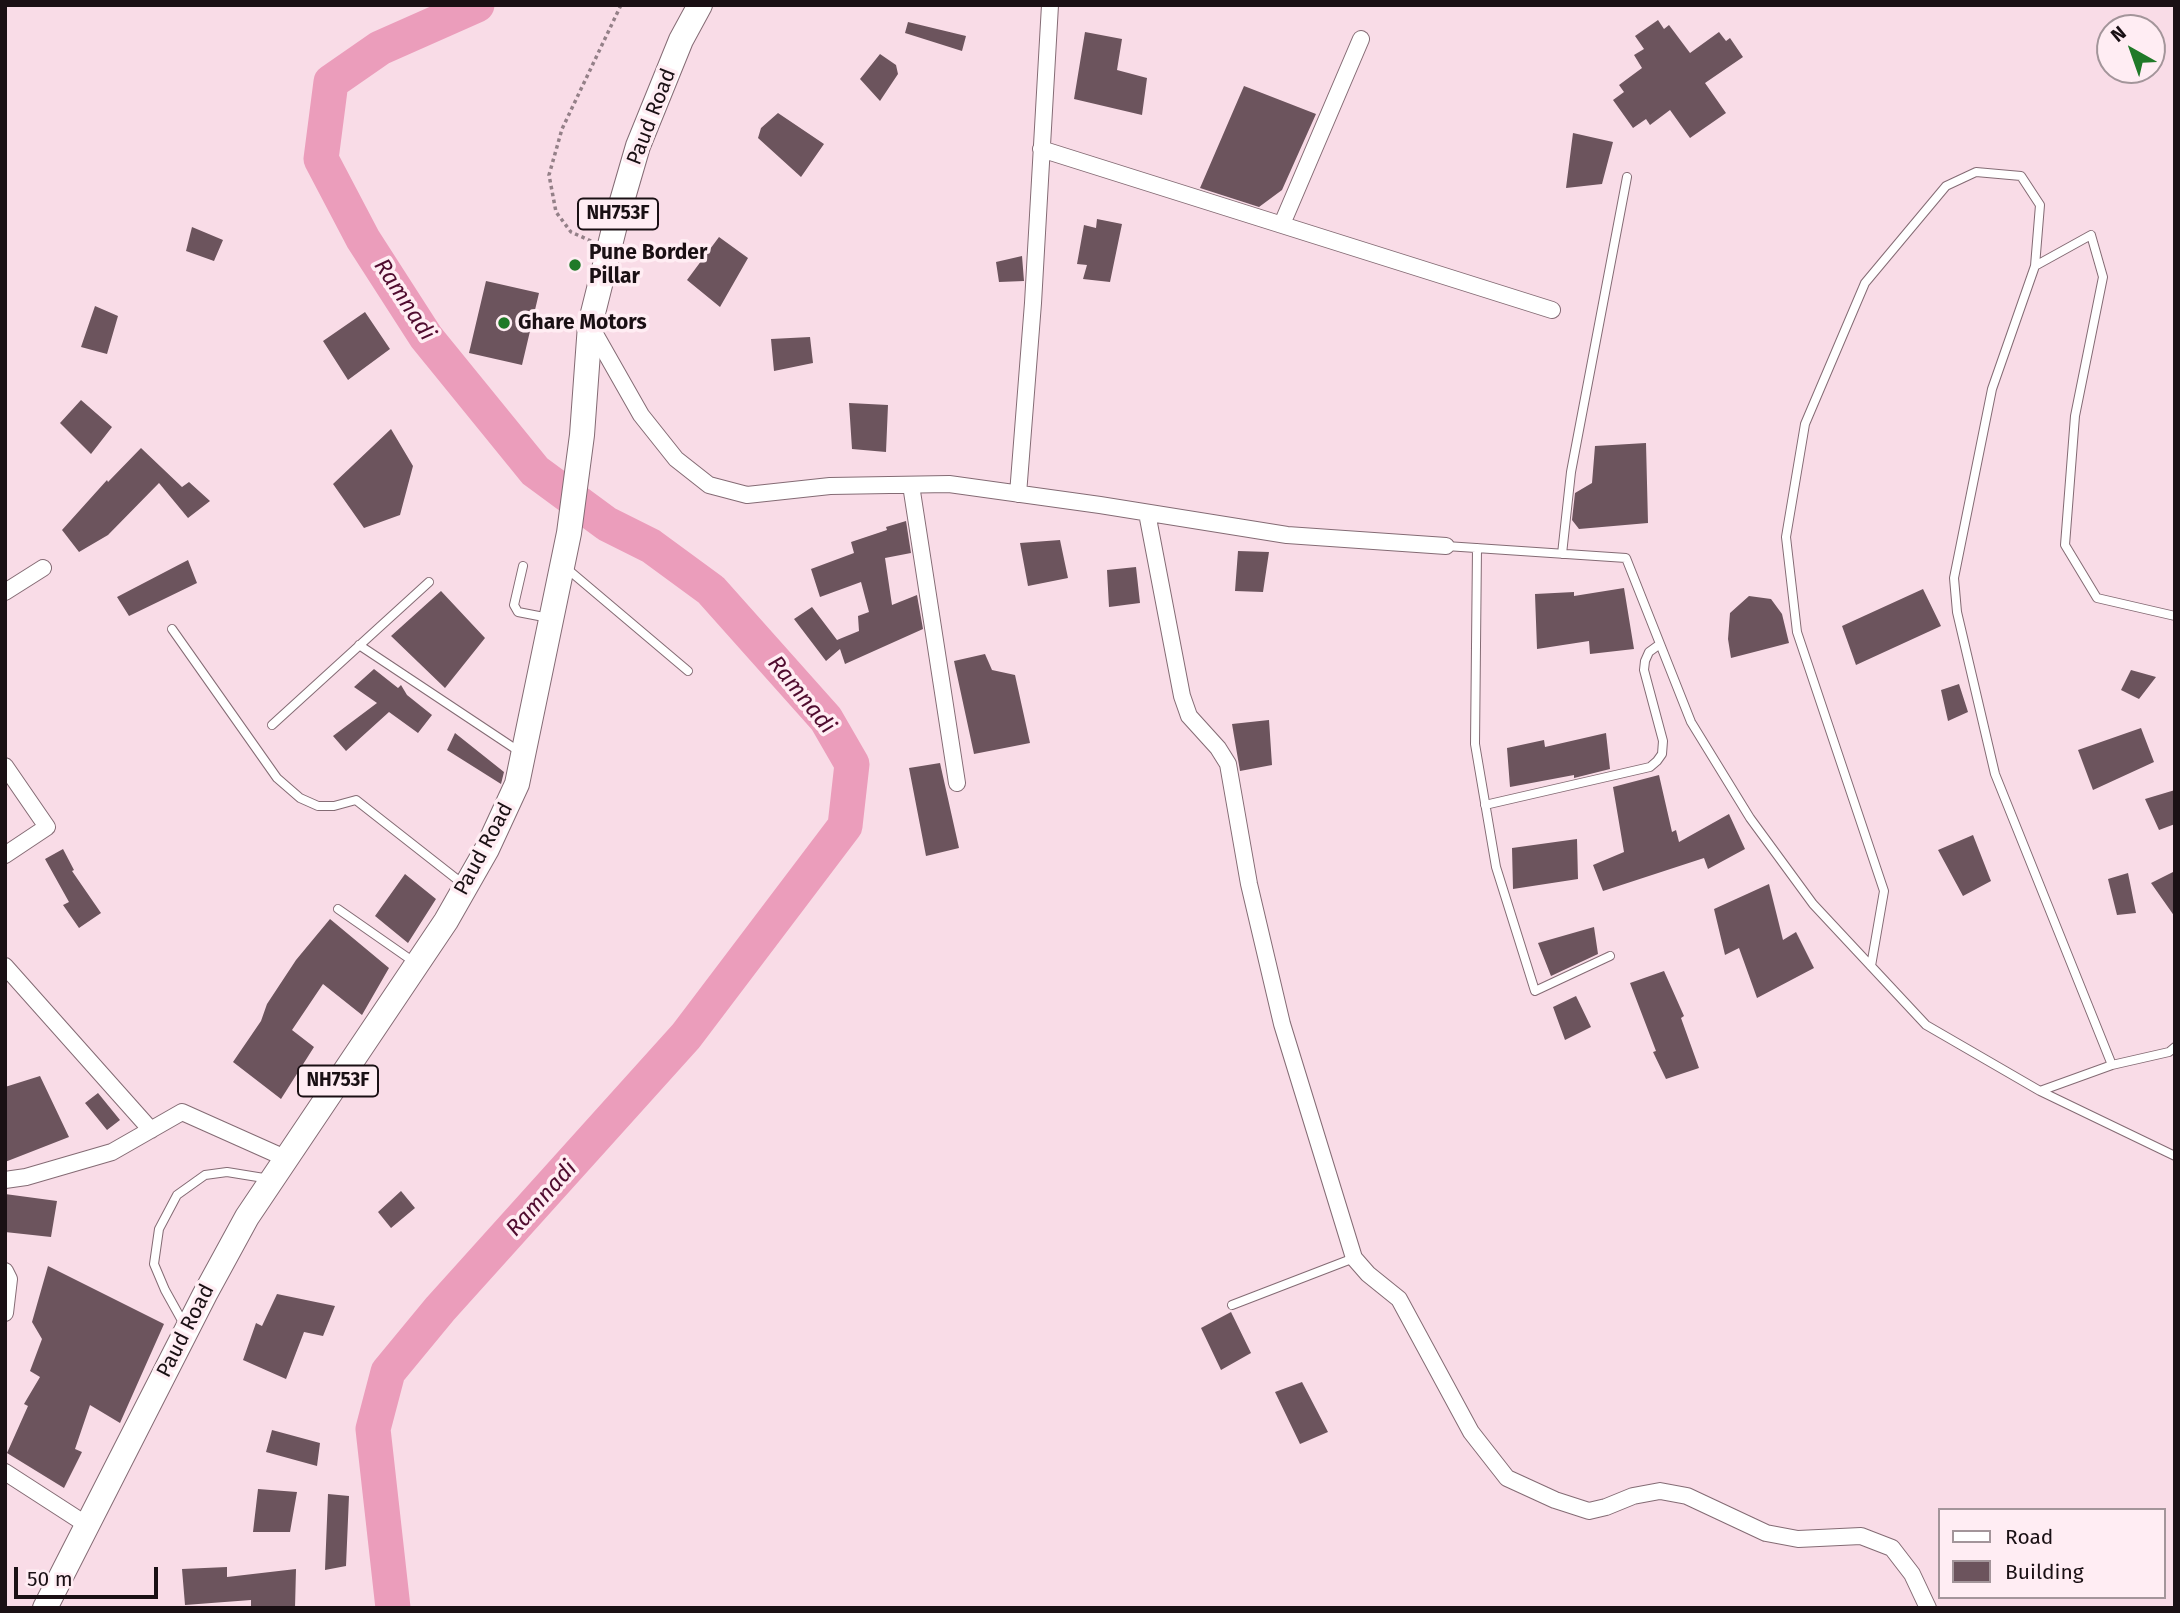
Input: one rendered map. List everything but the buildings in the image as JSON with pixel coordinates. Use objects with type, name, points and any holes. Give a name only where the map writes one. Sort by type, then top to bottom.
[{"type":"main road","name":"Paud Road","points":[[45,1608],[187,1328],[247,1217],[417,964],[466,886],[487,849],[517,783],[525,755],[569,533],[582,435],[590,325],[638,146],[681,40],[700,5]]},
{"type":"street","points":[[1018,494],[1033,303],[1050,5]]},
{"type":"street","points":[[1282,224],[1361,39]]},
{"type":"street","points":[[1041,149],[1552,310]]},
{"type":"street","points":[[590,325],[641,415],[676,459],[709,485],[747,495],[830,486],[949,484],[1287,535],[1446,546]]},
{"type":"street","points":[[911,485],[957,783]]},
{"type":"street","points":[[1147,513],[1182,696],[1189,716],[1218,748],[1228,764],[1249,884],[1282,1024],[1353,1258],[1399,1299],[1471,1432],[1507,1478],[1555,1500],[1589,1511],[1633,1496],[1660,1491],[1686,1496],[1766,1533],[1798,1539],[1861,1536],[1892,1548],[1912,1574],[1928,1608]]},
{"type":"street","points":[[5,592],[43,568]]},
{"type":"street","points":[[5,766],[47,827],[5,855]]},
{"type":"street","points":[[5,966],[151,1130]]},
{"type":"street","points":[[5,1180],[26,1177],[113,1152],[182,1112],[285,1158]]},
{"type":"street","points":[[5,1271],[9,1279],[5,1313]]},
{"type":"street","points":[[5,1472],[87,1525]]},
{"type":"lane","points":[[1871,966],[1884,891],[1797,632],[1786,537],[1805,424],[1865,283],[1946,186],[1976,172],[2021,176],[2040,205],[2035,266],[1992,388],[1954,578],[1956,612],[1995,774],[2112,1065]]},
{"type":"lane","points":[[1562,554],[1572,472],[1627,177]]},
{"type":"lane","points":[[2035,266],[2091,235],[2104,277],[2075,416],[2065,545],[2096,598],[2175,616]]},
{"type":"lane","points":[[1446,546],[1626,558],[1691,722],[1750,818],[1813,904],[1926,1025],[2040,1091],[2175,1156]]},
{"type":"lane","points":[[1477,548],[1475,744],[1496,867],[1535,991],[1610,957]]},
{"type":"lane","points":[[523,566],[514,606],[518,612],[552,618]]},
{"type":"lane","points":[[563,566],[688,671]]},
{"type":"lane","points":[[272,725],[429,582]]},
{"type":"lane","points":[[172,629],[277,778],[300,798],[318,806],[334,806],[356,800],[466,886]]},
{"type":"lane","points":[[1485,805],[1650,767],[1657,761],[1662,754],[1663,741],[1644,670],[1649,652],[1660,644]]},
{"type":"lane","points":[[359,645],[525,755]]},
{"type":"lane","points":[[338,909],[417,964]]},
{"type":"lane","points":[[2040,1091],[2112,1065],[2169,1052],[2175,1047]]},
{"type":"lane","points":[[187,1328],[164,1290],[154,1264],[159,1229],[177,1195],[205,1175],[216,1173],[227,1172],[271,1179]]},
{"type":"lane","points":[[1232,1304],[1353,1258]]},
{"type":"path","points":[[609,249],[570,232],[556,212],[549,175],[562,129],[621,5]]},
{"type":"waterway","name":"Ramnadi","points":[[393,1608],[373,1429],[388,1372],[440,1309],[686,1036],[845,826],[852,764],[826,719],[711,590],[651,546],[607,524],[535,471],[426,337],[363,239],[321,159],[331,82],[380,48],[477,5]]},
{"type":"place","name":"Pune Border Pillar","points":[[575,265]]},
{"type":"place","name":"Ghare Motors","points":[[504,323]]}]
